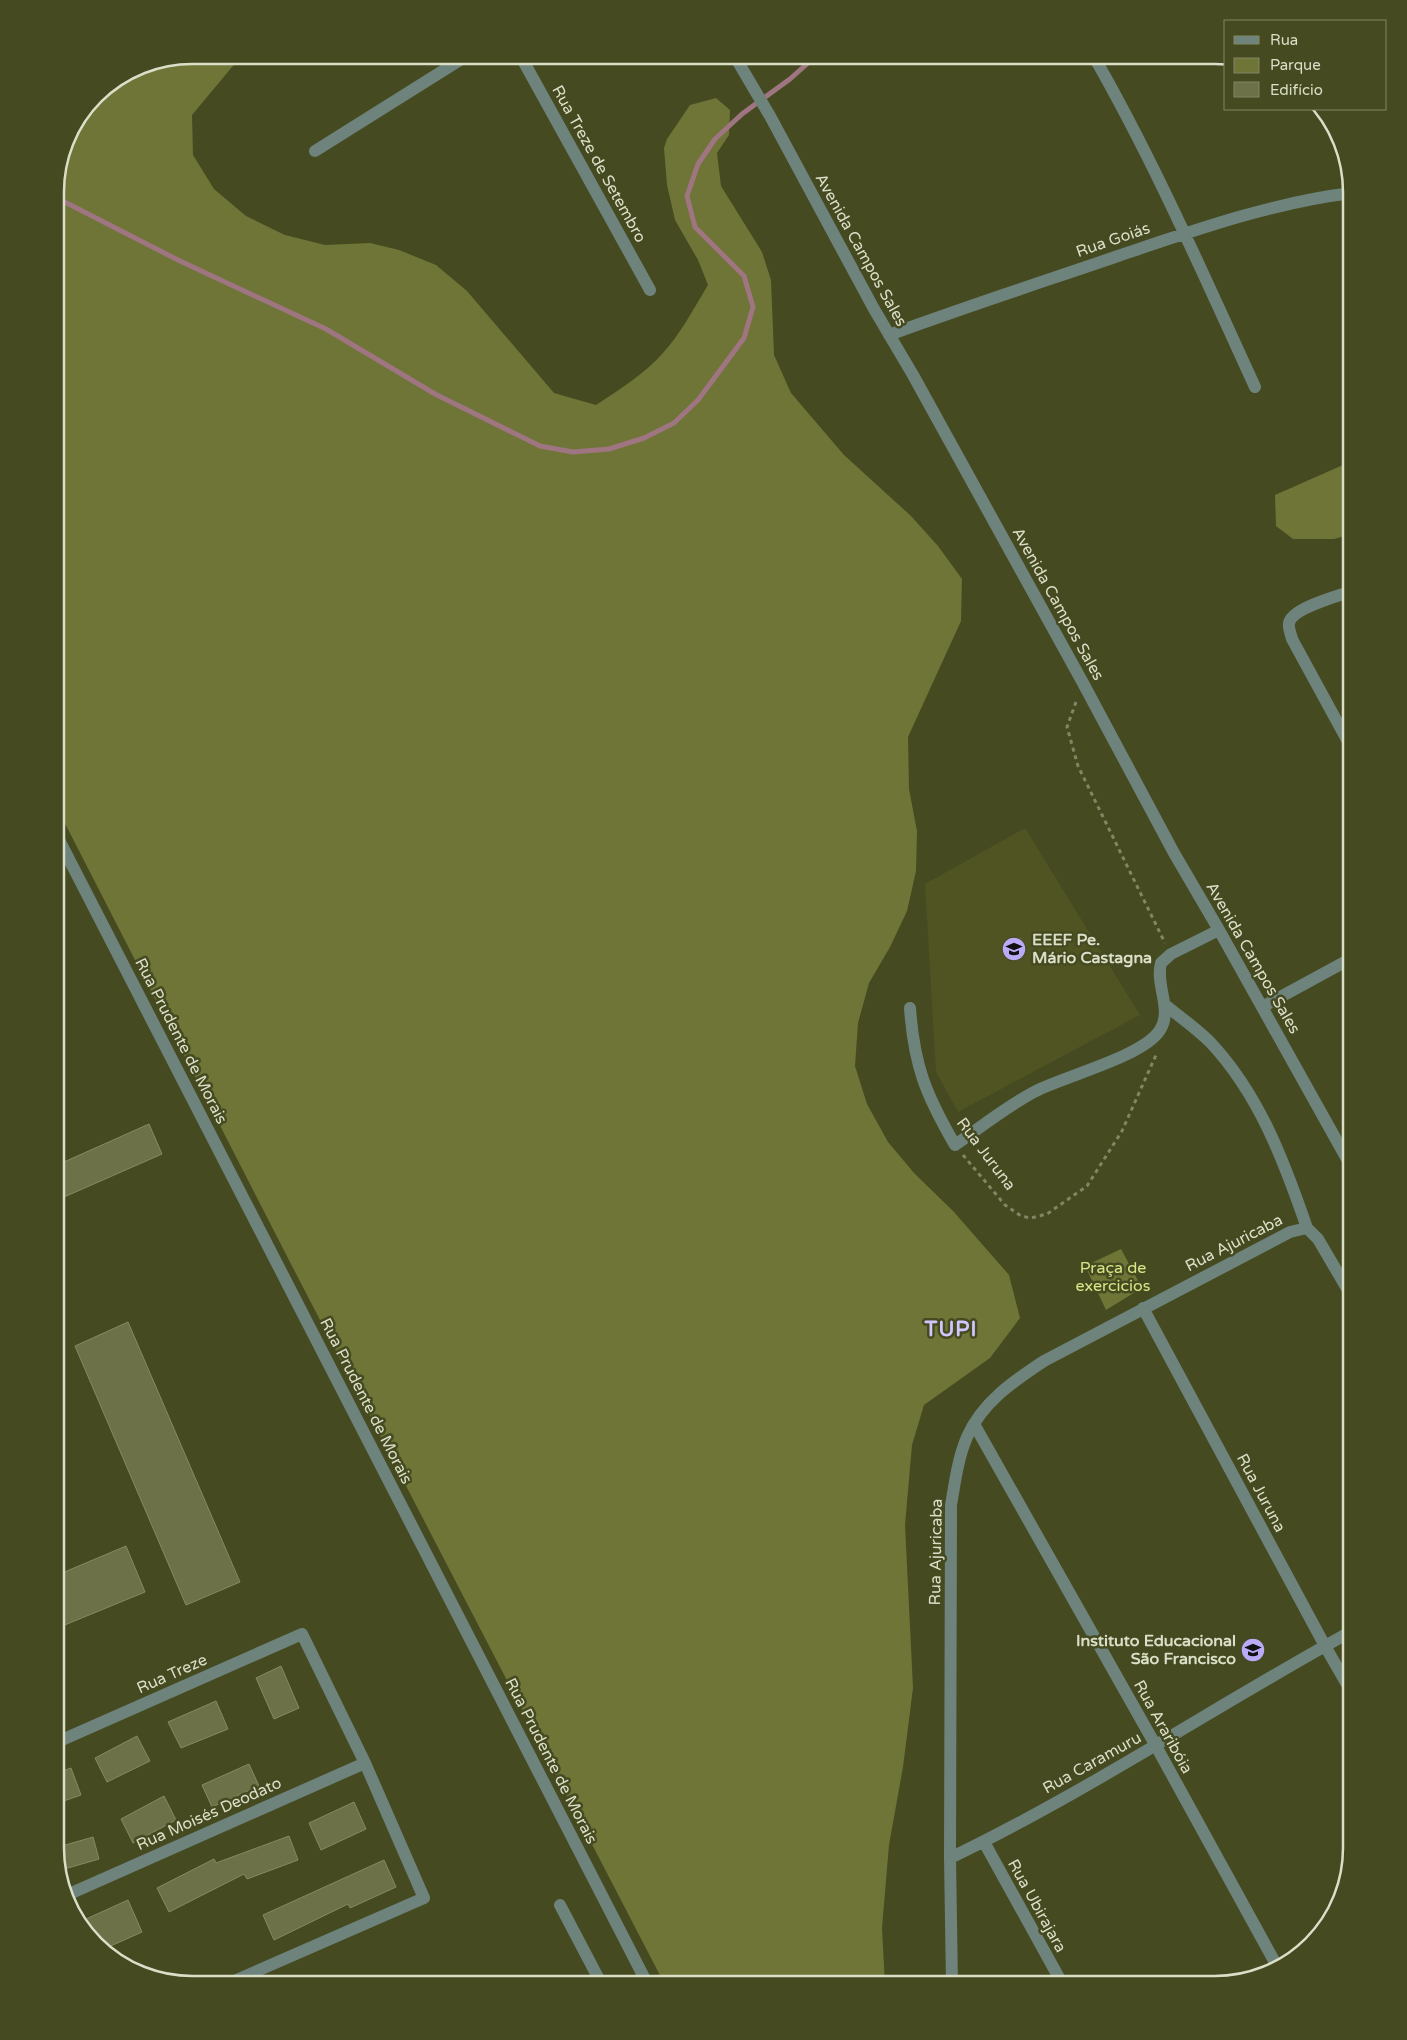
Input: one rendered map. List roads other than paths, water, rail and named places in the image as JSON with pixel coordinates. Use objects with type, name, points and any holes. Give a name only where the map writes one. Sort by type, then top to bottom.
[{"type":"street","points":[[315,151],[454,64]]},
{"type":"street","name":"Rua Treze de Setembro","points":[[525,64],[650,290]]},
{"type":"street","name":"Avenida Campos Sales","points":[[739,64],[770,116],[889,335],[1083,683],[1174,853],[1343,1152]]},
{"type":"street","points":[[1098,64],[1184,234],[1255,387]]},
{"type":"street","name":"Rua Goiás","points":[[889,335],[950,312],[1184,234],[1261,212],[1343,194]]},
{"type":"street","points":[[1343,594],[1305,609],[1292,618],[1289,625],[1292,639],[1343,732]]},
{"type":"street","name":"Rua Prudente de Morais","points":[[64,849],[643,1976]]},
{"type":"street","points":[[1219,930],[1164,959],[1160,968],[1165,1005],[1209,1041],[1240,1079],[1272,1136],[1288,1173],[1307,1228],[1318,1239],[1343,1282]]},
{"type":"street","points":[[1262,1007],[1343,963]]},
{"type":"street","name":"Rua Juruna","points":[[910,1008],[916,1059],[922,1080],[937,1114],[955,1145],[1036,1091],[1132,1051],[1146,1042],[1160,1030],[1165,1005]]},
{"type":"street","name":"Rua Ajuricaba","points":[[952,1976],[950,1858],[951,1505],[959,1462],[967,1438],[987,1406],[1010,1384],[1044,1361],[1290,1232],[1307,1228]]},
{"type":"street","name":"Rua Juruna","points":[[1143,1308],[1343,1677]]},
{"type":"street","name":"Rua Araribóia","points":[[974,1424],[1156,1746],[1274,1961]]},
{"type":"street","name":"Rua Treze","points":[[64,1739],[302,1634],[365,1763]]},
{"type":"street","name":"Rua Caramuru","points":[[950,1858],[984,1842],[1156,1746],[1343,1636]]},
{"type":"street","points":[[246,1976],[424,1898],[365,1763]]},
{"type":"street","name":"Rua Moisés Deodato","points":[[72,1893],[365,1763]]},
{"type":"street","name":"Rua Ubirajara","points":[[984,1842],[1058,1976]]},
{"type":"street","points":[[560,1905],[597,1976]]},
{"type":"waterway","points":[[64,202],[180,261],[326,329],[435,394],[540,446],[573,452],[609,449],[644,438],[674,423],[698,400],[744,338],[753,307],[744,276],[695,227],[687,196],[698,164],[715,139],[742,114],[790,79],[807,64]]},
{"type":"place","name":"EEEF Pe. Mário Castagna","points":[[1014,949]]},
{"type":"place","name":"Instituto Educacional São Francisco","points":[[1253,1650]]},
{"type":"district","name":"TUPI","points":[[951,1329]]},
{"type":"park label","name":"Praça de exercicios","points":[[1113,1277]]}]
